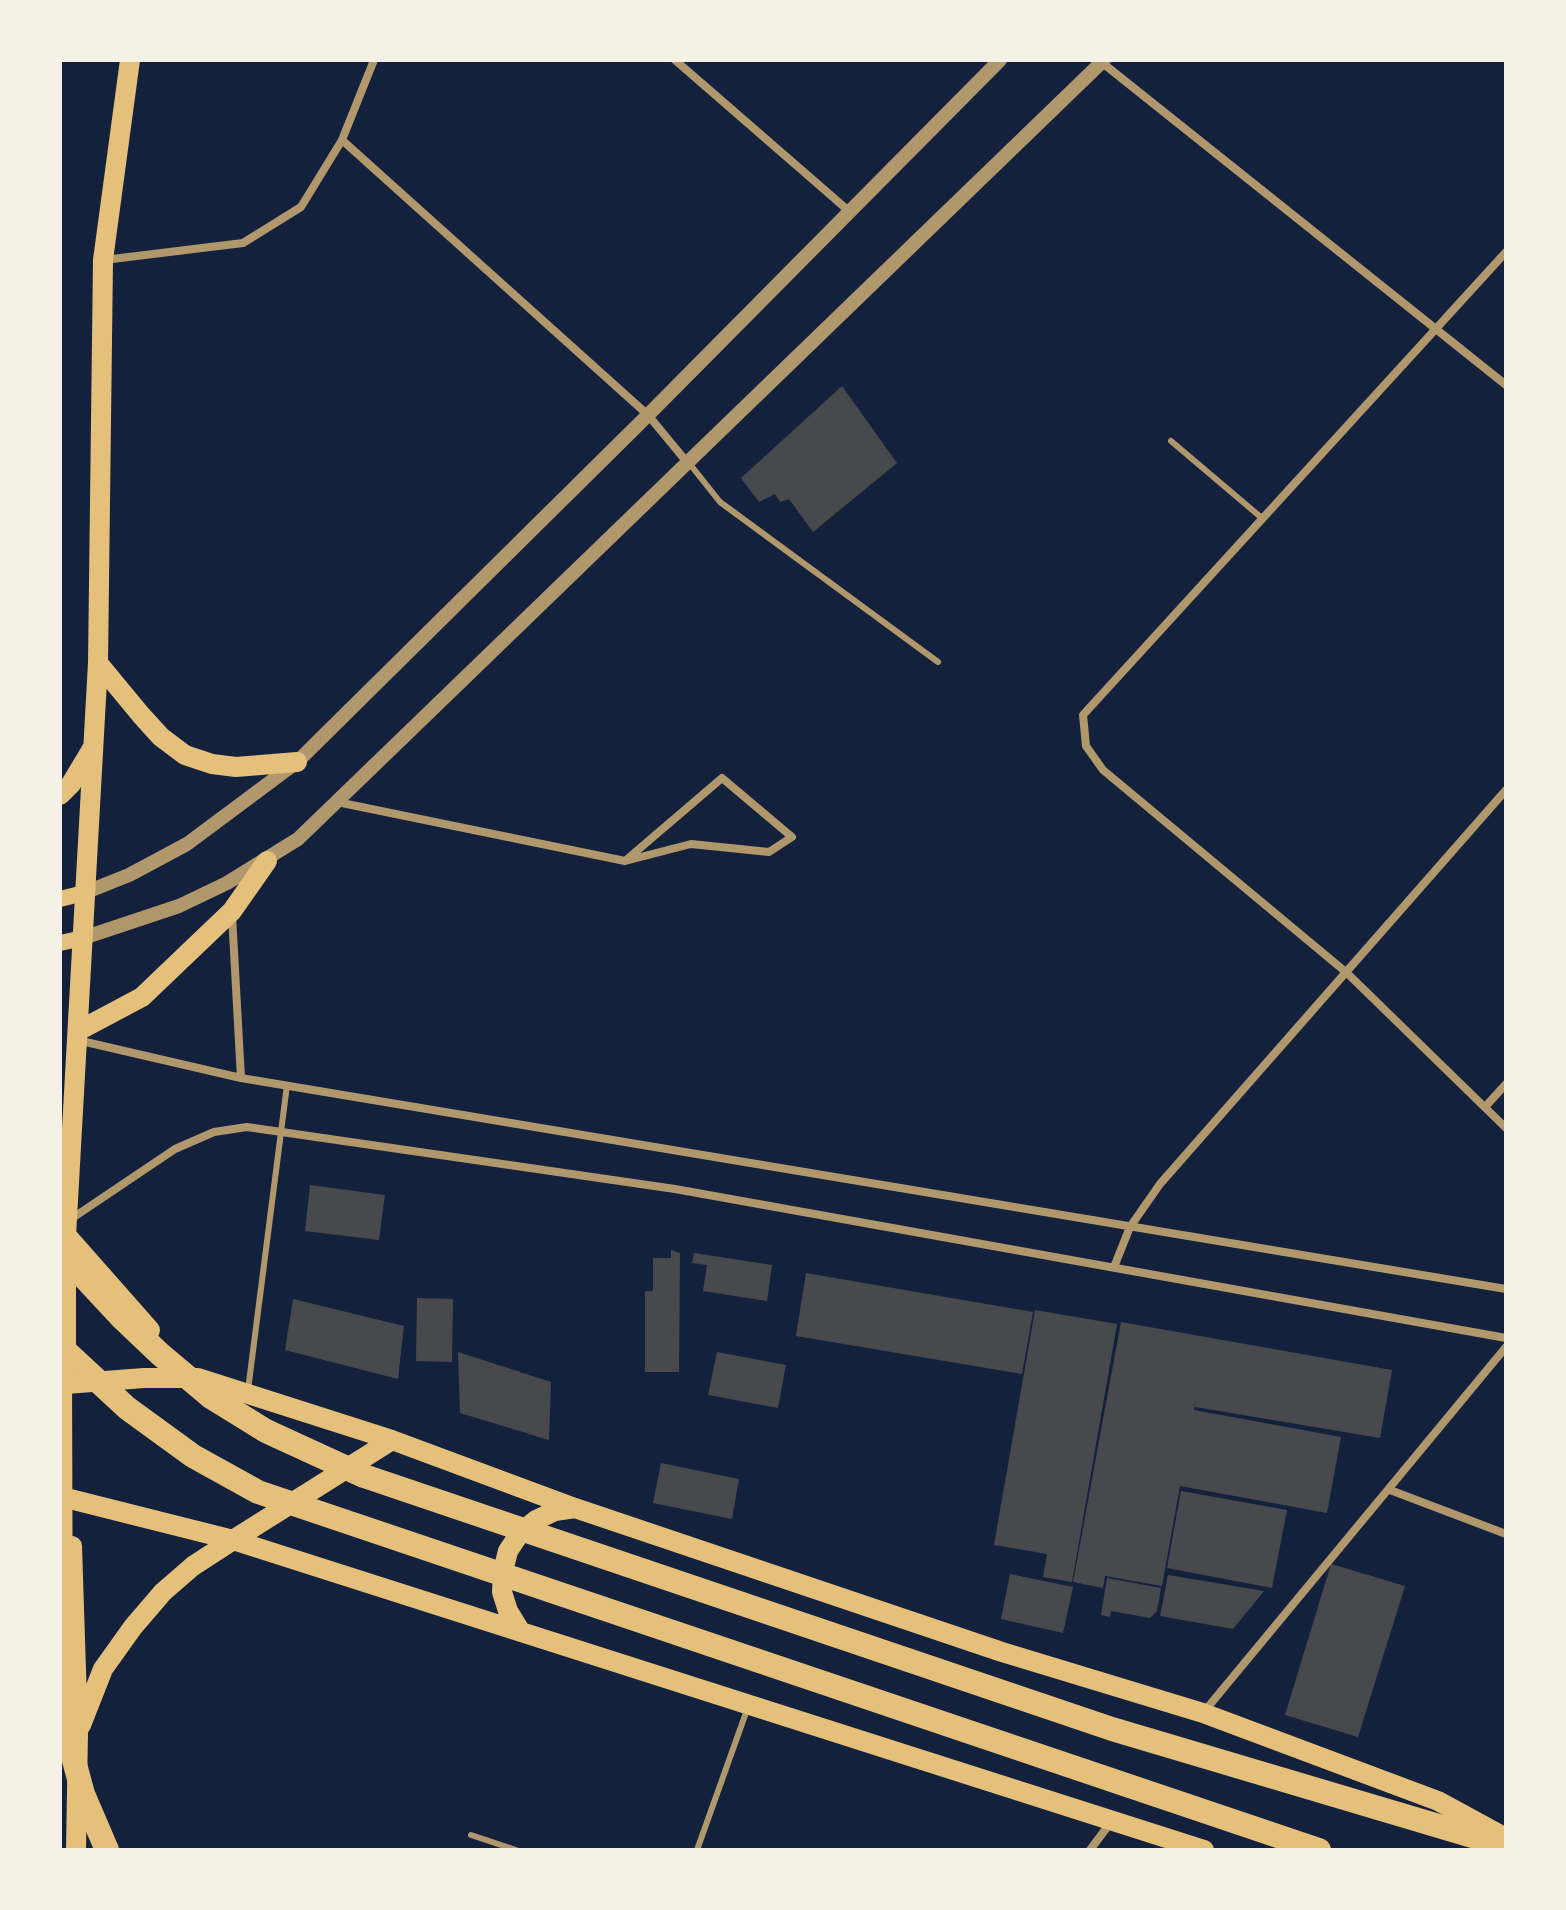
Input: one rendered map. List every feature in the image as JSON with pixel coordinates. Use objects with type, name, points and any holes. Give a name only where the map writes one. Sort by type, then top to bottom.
[{"type":"highway","points":[[64,1233],[83,1276],[160,1354],[211,1397],[266,1431],[364,1476],[1112,1729],[1506,1846]]},
{"type":"highway","points":[[60,1346],[127,1408],[193,1456],[258,1492],[1319,1850]]},
{"type":"highway","points":[[62,1379],[61,1712],[83,1794],[107,1850]]},
{"type":"main road","points":[[76,1850],[78,1732],[62,1379],[64,1233],[98,663],[103,260],[130,60]]},
{"type":"main road","points":[[98,663],[151,726],[185,755],[212,764],[236,767],[297,762]]},
{"type":"main road","points":[[60,795],[71,784],[94,744]]},
{"type":"main road","points":[[78,1036],[142,997],[232,911],[267,861]]},
{"type":"main road","points":[[60,899],[84,893]]},
{"type":"main road","points":[[60,943],[83,938]]},
{"type":"main road","points":[[64,1233],[142,1322],[198,1378]]},
{"type":"main road","points":[[62,1379],[198,1378],[392,1440],[575,1508],[1002,1652],[1203,1713],[1438,1801],[1506,1838]]},
{"type":"main road","points":[[78,1732],[103,1669],[163,1592],[193,1566],[392,1440]]},
{"type":"main road","points":[[65,1498],[233,1540],[1204,1850]]},
{"type":"main road","points":[[519,1629],[508,1611],[502,1592],[508,1551],[520,1533],[536,1520],[555,1511],[575,1508]]},
{"type":"main road","points":[[76,1783],[100,1850]]},
{"type":"street","points":[[103,260],[243,243],[301,207],[342,140],[374,60]]},
{"type":"street","points":[[675,60],[850,212]]},
{"type":"street","points":[[84,893],[129,875],[187,844],[297,762],[648,415],[1000,60]]},
{"type":"street","points":[[83,938],[179,906],[267,861],[298,839],[1101,61],[1506,385]]},
{"type":"street","points":[[342,140],[648,415],[686,461]]},
{"type":"street","points":[[1506,252],[1083,715],[1086,746],[1103,770],[1347,973],[1506,1128]]},
{"type":"street","points":[[335,802],[625,861],[691,844],[769,852],[792,837],[722,778],[625,861]]},
{"type":"street","points":[[1114,1267],[1130,1227],[1160,1184],[1506,790]]},
{"type":"street","points":[[232,911],[241,1078]]},
{"type":"street","points":[[78,1036],[241,1078],[1506,1289]]},
{"type":"street","points":[[1485,1107],[1506,1084]]},
{"type":"street","points":[[64,1233],[175,1149],[214,1132],[247,1127],[675,1189],[1506,1338]]},
{"type":"street","points":[[1203,1713],[1506,1347]]},
{"type":"street","points":[[1390,1490],[1506,1534]]},
{"type":"street","points":[[1090,1850],[1112,1821]]},
{"type":"lane","points":[[1171,441],[1263,519]]},
{"type":"lane","points":[[686,461],[720,502],[938,662]]},
{"type":"lane","points":[[248,1394],[287,1085]]},
{"type":"lane","points":[[697,1850],[749,1704]]},
{"type":"lane","points":[[471,1835],[516,1850]]},
{"type":"building","points":[[842,386],[897,463],[813,532],[789,499],[780,502],[775,494],[759,502],[741,478]]},
{"type":"building","points":[[310,1185],[385,1195],[379,1240],[305,1231]]},
{"type":"building","points":[[671,1250],[680,1253],[679,1372],[645,1372],[645,1291],[653,1291],[653,1258],[671,1258]]},
{"type":"building","points":[[694,1253],[772,1265],[767,1301],[703,1291],[707,1265],[692,1263]]},
{"type":"building","points":[[806,1273],[1033,1312],[1022,1374],[796,1336]]},
{"type":"building","points":[[417,1298],[453,1299],[452,1362],[416,1361]]},
{"type":"building","points":[[293,1299],[404,1326],[398,1379],[285,1350]]},
{"type":"building","points":[[1035,1310],[1117,1324],[1072,1582],[1043,1577],[1047,1554],[994,1545]]},
{"type":"building","points":[[1121,1322],[1392,1370],[1380,1438],[1195,1407],[1196,1397],[1194,1410],[1341,1437],[1327,1513],[1180,1486],[1162,1586],[1105,1576],[1103,1588],[1073,1582]]},
{"type":"building","points":[[458,1352],[551,1382],[549,1440],[460,1413]]},
{"type":"building","points":[[717,1352],[786,1365],[778,1408],[708,1395]]},
{"type":"building","points":[[661,1463],[739,1479],[732,1519],[653,1503]]},
{"type":"building","points":[[1181,1491],[1287,1510],[1272,1588],[1167,1568]]},
{"type":"building","points":[[1331,1564],[1405,1586],[1358,1737],[1285,1715]]},
{"type":"building","points":[[1010,1574],[1073,1587],[1063,1633],[1001,1619]]},
{"type":"building","points":[[1168,1575],[1264,1591],[1233,1629],[1160,1616]]},
{"type":"building","points":[[1107,1578],[1161,1588],[1157,1611],[1150,1618],[1111,1611],[1110,1617],[1101,1615]]}]
